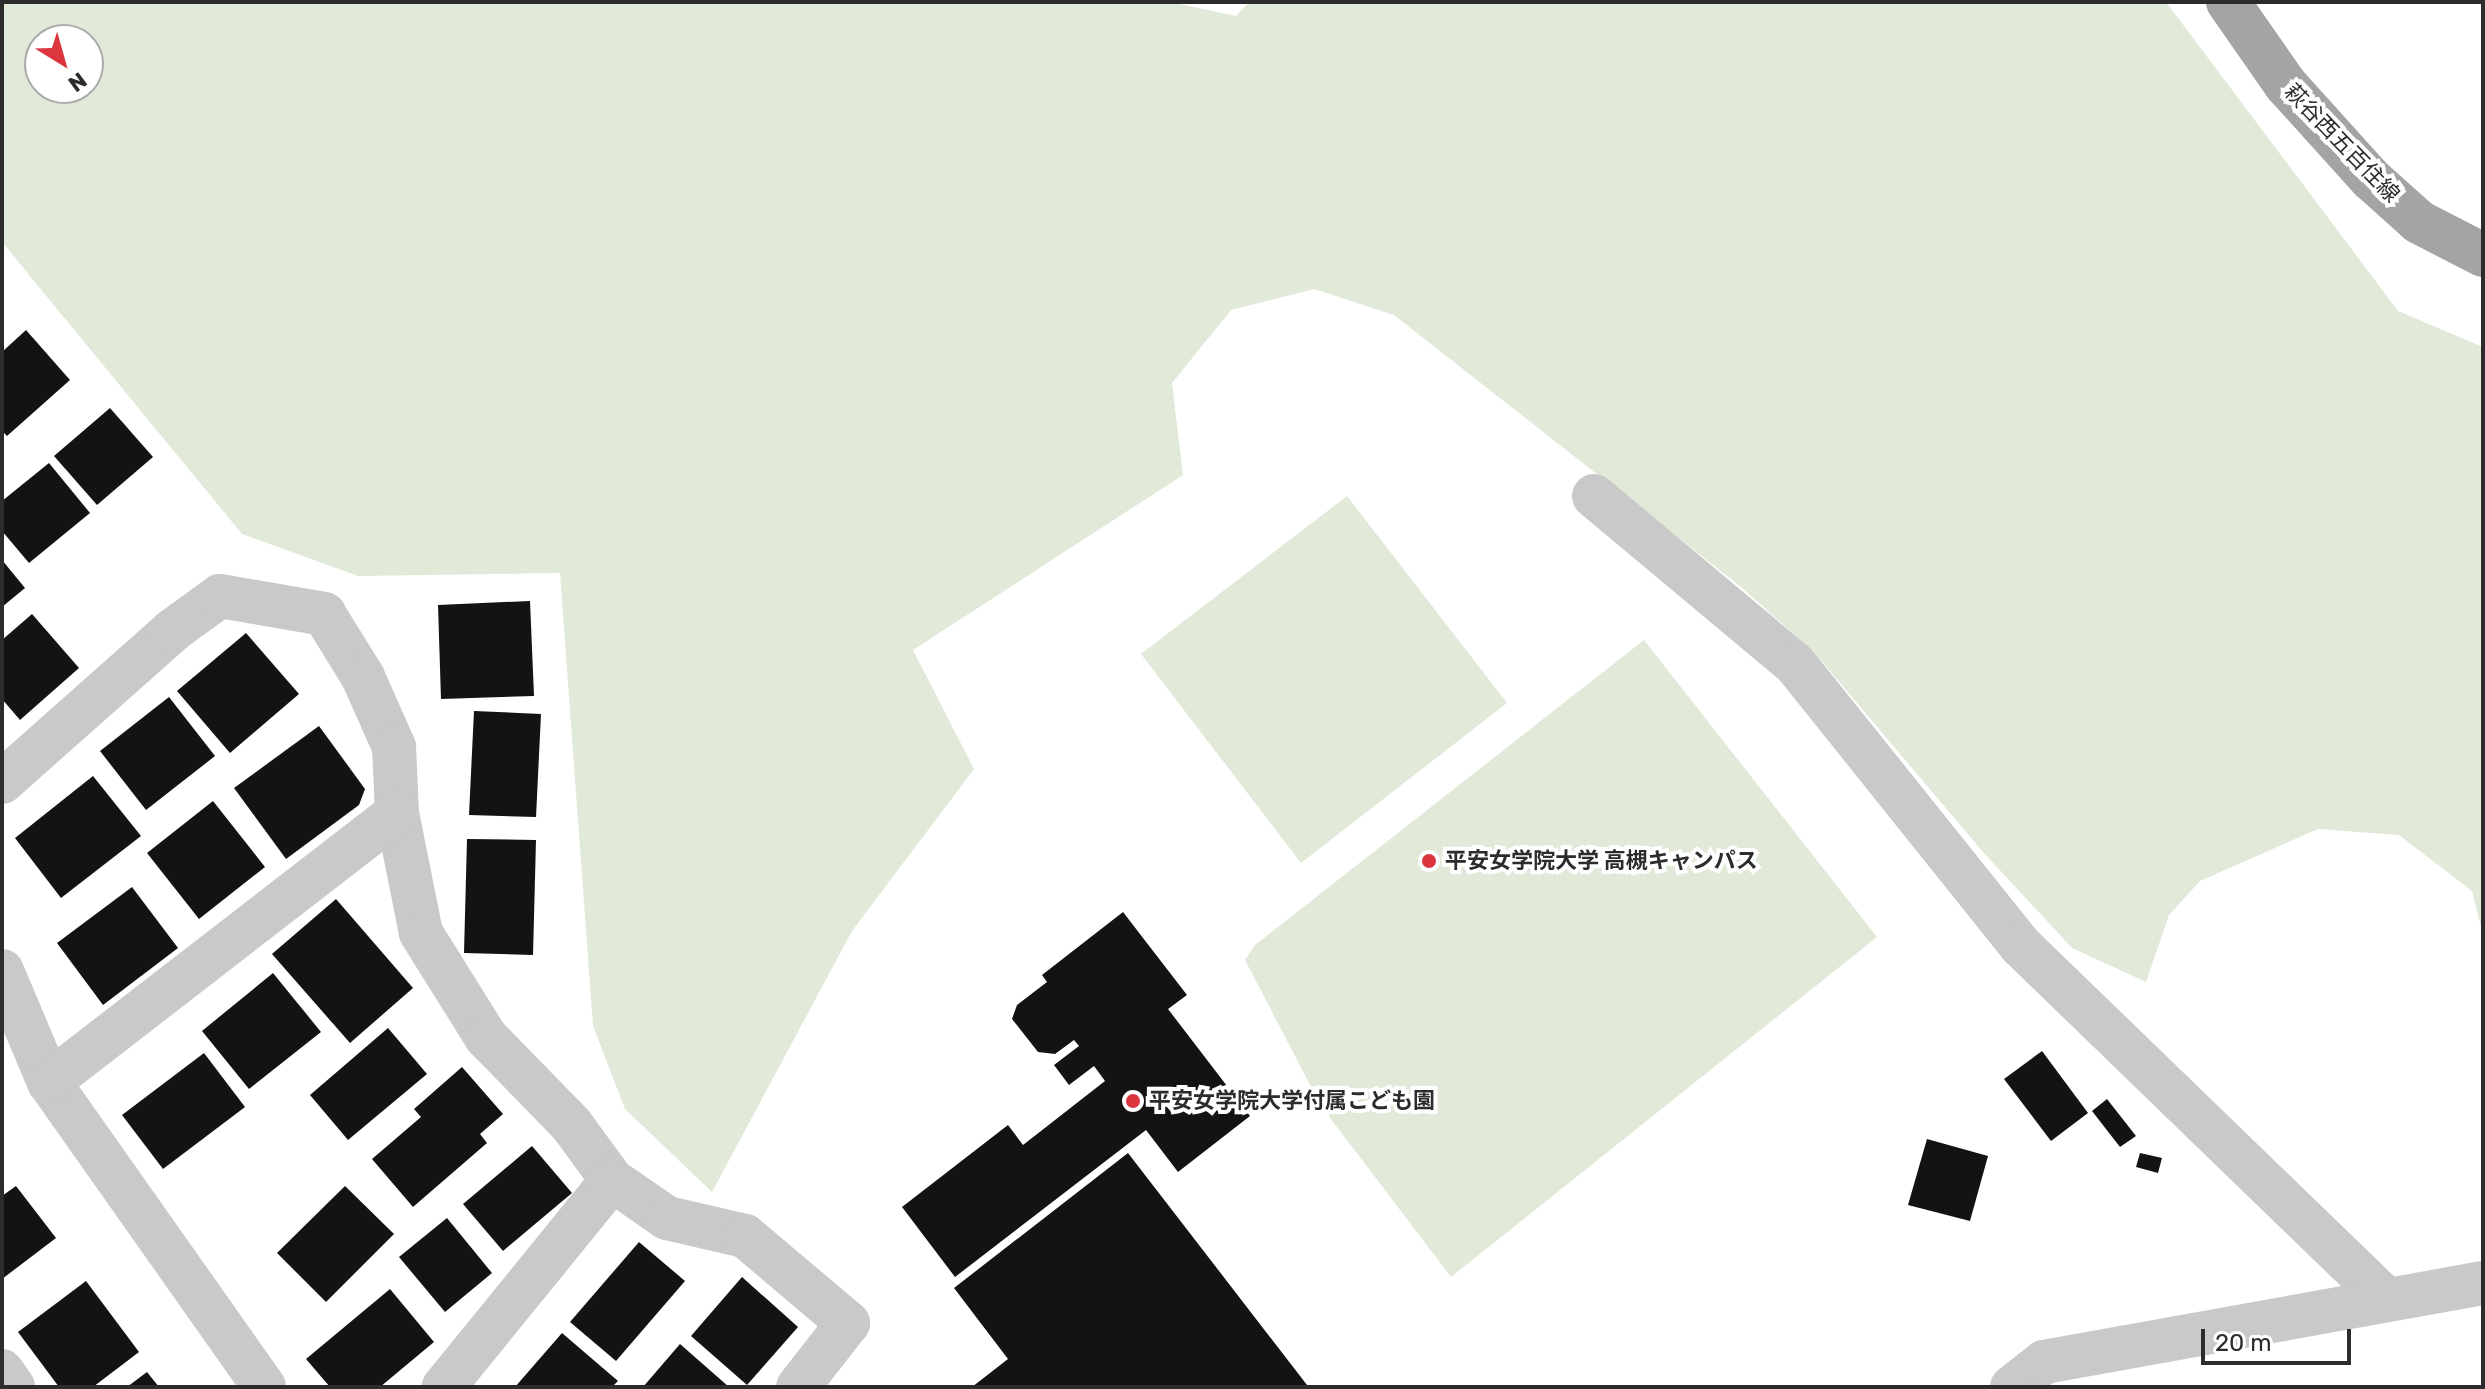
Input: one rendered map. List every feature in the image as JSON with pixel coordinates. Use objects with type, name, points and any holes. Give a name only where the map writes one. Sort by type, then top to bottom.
[{"type":"main road","name":"萩谷西五百住線","points":[[2228,2],[2286,85],[2371,179],[2419,222],[2483,255]]},
{"type":"street","points":[[1594,496],[1795,664],[2021,946],[2387,1300]]},
{"type":"street","points":[[2,782],[173,630],[220,596],[324,614],[363,677],[394,747],[397,813],[421,933],[486,1037],[571,1124],[612,1180],[667,1218],[745,1236],[848,1323],[798,1387]]},
{"type":"street","points":[[49,1082],[397,813]]},
{"type":"street","points":[[2,971],[49,1082],[264,1387]]},
{"type":"street","points":[[444,1387],[612,1180]]},
{"type":"street","points":[[2012,1387],[2044,1362],[2483,1283]]},
{"type":"street","points":[[2,1371],[13,1387]]},
{"type":"green space","points":[[2,2],[1170,2],[1236,16],[1249,2],[2166,2],[2398,311],[2483,347],[2483,935],[2472,891],[2399,835],[2318,829],[2200,881],[2169,915],[2146,982],[2072,948],[1983,852],[1813,651],[1741,587],[1394,315],[1314,289],[1231,310],[1172,383],[1183,475],[913,650],[974,769],[852,931],[712,1192],[625,1109],[593,1026],[560,573],[358,576],[242,534],[2,242]]},
{"type":"green space","points":[[1347,496],[1507,703],[1301,863],[1141,654]]},
{"type":"green space","points":[[1644,640],[1877,937],[1451,1277],[1321,1106],[1245,960],[1255,945]]},
{"type":"building","points":[[26,330],[70,380],[7,436],[2,431],[2,352]]},
{"type":"building","points":[[110,408],[153,457],[97,505],[54,456]]},
{"type":"building","points":[[49,463],[90,513],[29,563],[2,531],[2,501]]},
{"type":"building","points":[[2,560],[25,588],[2,607]]},
{"type":"building","points":[[530,601],[534,696],[441,699],[438,605]]},
{"type":"building","points":[[32,614],[79,668],[20,720],[2,699],[2,640]]},
{"type":"building","points":[[246,633],[299,694],[230,753],[177,691]]},
{"type":"building","points":[[169,697],[215,756],[146,810],[100,751]]},
{"type":"building","points":[[474,711],[541,714],[536,817],[469,815]]},
{"type":"building","points":[[319,726],[365,789],[359,805],[286,859],[234,788]]},
{"type":"building","points":[[93,776],[141,836],[61,898],[15,838]]},
{"type":"building","points":[[213,801],[265,867],[199,919],[147,853]]},
{"type":"building","points":[[467,839],[536,840],[533,955],[464,953]]},
{"type":"building","points":[[132,887],[178,948],[103,1005],[57,943]]},
{"type":"building","points":[[336,899],[413,988],[350,1043],[272,954]]},
{"type":"building","points":[[1123,912],[1187,995],[1168,1009],[1250,1116],[1178,1172],[1146,1130],[955,1277],[902,1207],[1008,1125],[1023,1145],[1105,1081],[1094,1066],[1069,1085],[1054,1065],[1079,1046],[1074,1040],[1055,1054],[1038,1052],[1012,1019],[1017,1005],[1047,982],[1042,975]]},
{"type":"building","points":[[273,973],[321,1032],[249,1089],[202,1031]]},
{"type":"building","points":[[388,1028],[427,1074],[348,1140],[310,1095]]},
{"type":"building","points":[[2042,1051],[2088,1113],[2051,1141],[2004,1079]]},
{"type":"building","points":[[204,1053],[245,1107],[163,1169],[122,1115]]},
{"type":"building","points":[[462,1067],[503,1114],[480,1134],[487,1143],[413,1207],[372,1159],[421,1117],[414,1109]]},
{"type":"building","points":[[2107,1099],[2136,1136],[2120,1147],[2092,1111]]},
{"type":"building","points":[[1927,1139],[1988,1156],[1970,1221],[1908,1205]]},
{"type":"building","points":[[532,1146],[572,1193],[503,1251],[463,1204]]},
{"type":"building","points":[[1128,1153],[1307,1385],[972,1387],[1008,1359],[954,1288]]},
{"type":"building","points":[[2140,1153],[2162,1158],[2158,1173],[2136,1167]]},
{"type":"building","points":[[16,1186],[56,1238],[2,1279],[2,1196]]},
{"type":"building","points":[[345,1186],[394,1234],[326,1302],[277,1253]]},
{"type":"building","points":[[447,1218],[492,1273],[445,1312],[399,1257]]},
{"type":"building","points":[[639,1242],[685,1281],[616,1361],[570,1322]]},
{"type":"building","points":[[742,1277],[798,1327],[747,1385],[691,1336]]},
{"type":"building","points":[[86,1281],[139,1352],[93,1387],[59,1387],[18,1332]]},
{"type":"building","points":[[390,1289],[434,1342],[380,1387],[330,1387],[306,1359]]},
{"type":"building","points":[[562,1333],[618,1381],[612,1387],[515,1387]]},
{"type":"building","points":[[680,1344],[729,1387],[643,1387]]},
{"type":"building","points":[[147,1372],[159,1387],[127,1387]]},
{"type":"place","name":"平安女学院大学 高槻キャンパス","points":[[1429,861]]},
{"type":"place","name":"平安女学院大学付属こども園","points":[[1133,1101]]}]
